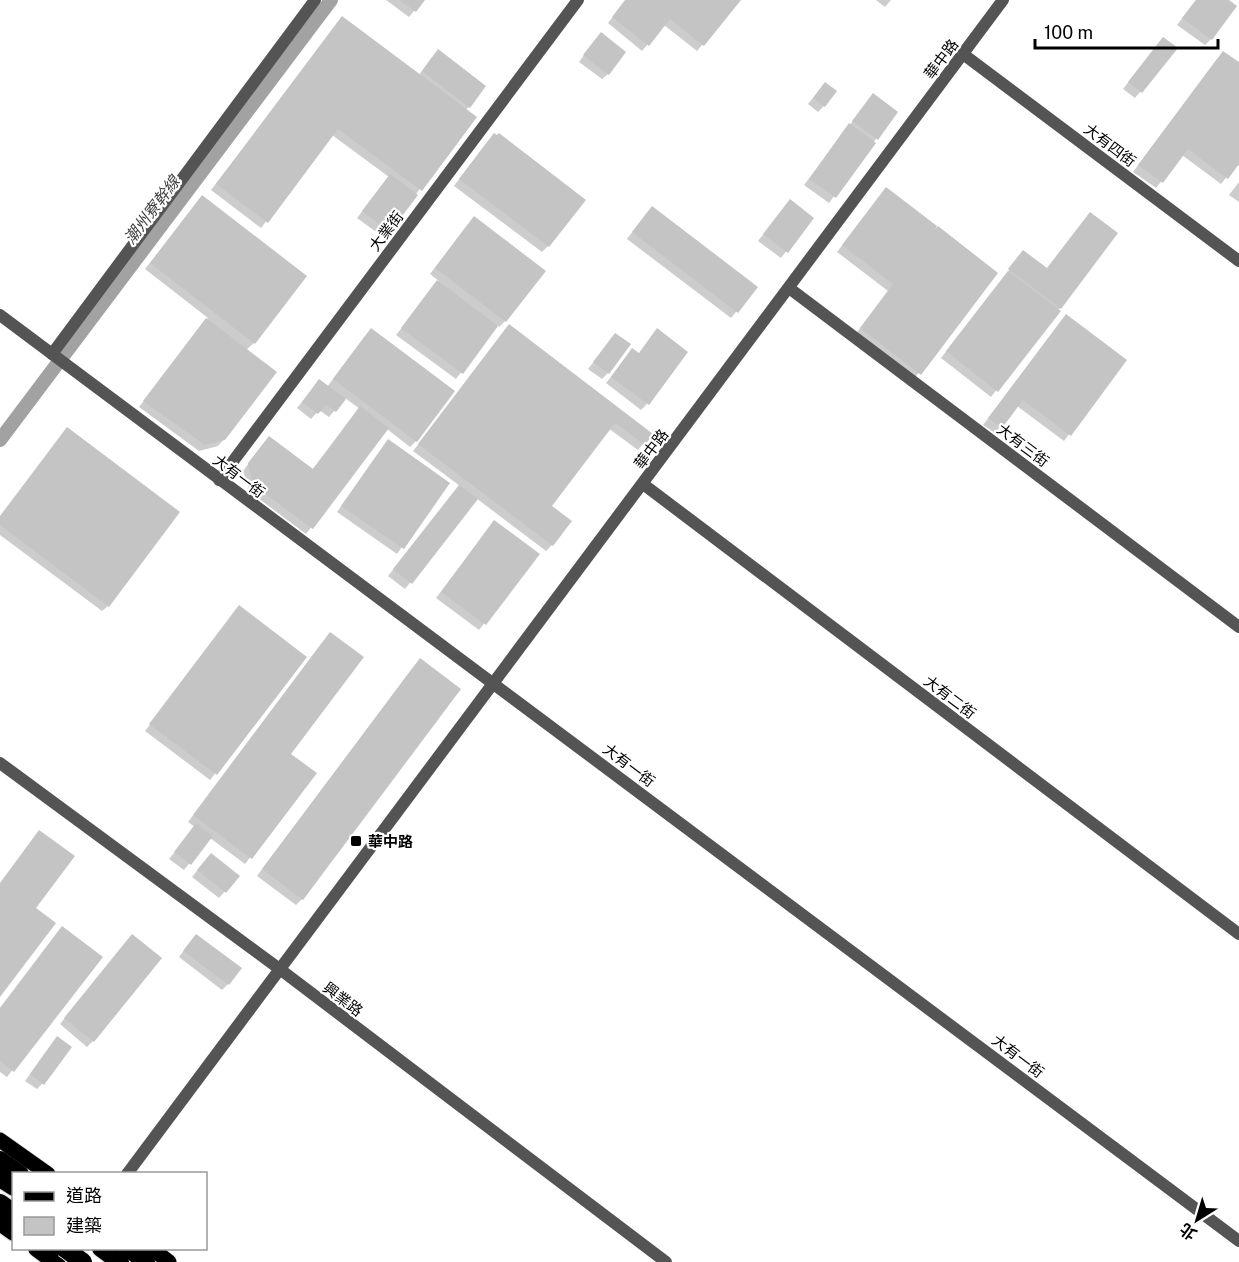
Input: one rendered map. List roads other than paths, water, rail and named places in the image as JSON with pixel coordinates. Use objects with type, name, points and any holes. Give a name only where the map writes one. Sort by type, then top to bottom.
[{"type":"highway","points":[[0,1160],[18,1172]]},
{"type":"highway","points":[[67,1250],[83,1262]]},
{"type":"highway","points":[[104,1250],[120,1262]]},
{"type":"highway","points":[[131,1250],[146,1262]]},
{"type":"main road","points":[[0,1140],[47,1172]]},
{"type":"main road","points":[[30,1250],[46,1257]]},
{"type":"main road","points":[[154,1250],[169,1262]]},
{"type":"street","points":[[52,354],[315,0]]},
{"type":"street","name":"大業街","points":[[219,480],[578,0]]},
{"type":"street","name":"華中路","points":[[128,1172],[281,970],[1003,0]]},
{"type":"street","name":"大有四街","points":[[963,54],[1239,261]]},
{"type":"street","name":"大有三街","points":[[789,288],[1239,627]]},
{"type":"street","name":"大有一街","points":[[0,315],[1239,1241]]},
{"type":"street","name":"大有二街","points":[[643,484],[1239,934]]},
{"type":"street","name":"興業路","points":[[0,763],[281,970],[666,1262]]},
{"type":"waterway","name":"潮州寮幹線","points":[[0,440],[331,0]]},
{"type":"place","name":"華中路","points":[[356,841]]}]
